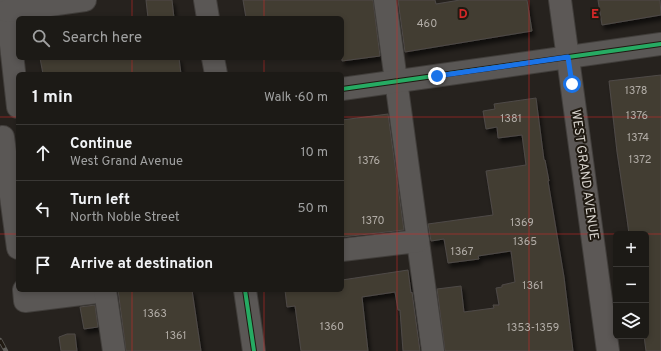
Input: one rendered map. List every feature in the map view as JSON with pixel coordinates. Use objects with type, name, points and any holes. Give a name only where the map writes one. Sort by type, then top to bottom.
[{"type":"main road","name":"WEST GRAND AVENUE","points":[[560,0],[608,351]]},
{"type":"street","points":[[206,0],[208,16]]},
{"type":"street","points":[[385,0],[432,351]]},
{"type":"street","points":[[16,88],[7,5],[71,1]]},
{"type":"street","points":[[344,90],[661,44]]},
{"type":"street","points":[[213,60],[216,72]]},
{"type":"street","points":[[7,136],[16,228]]},
{"type":"street","points":[[344,250],[418,241]]},
{"type":"street","points":[[24,292],[25,301],[90,292]]},
{"type":"street","points":[[105,292],[114,351]]},
{"type":"street","points":[[246,292],[254,351]]},
{"type":"building","points":[[146,0],[172,0],[174,16],[148,16]]},
{"type":"building","points":[[243,0],[373,0],[380,56],[342,61],[344,60],[344,16],[246,16]]},
{"type":"building","points":[[398,0],[435,0],[436,4],[460,0],[527,0],[532,31],[405,52]]},
{"type":"building","points":[[598,0],[660,0],[661,15],[602,25]]},
{"type":"building","points":[[40,60],[179,60],[181,72],[43,72]]},
{"type":"building","points":[[661,75],[661,351],[646,351],[644,339],[649,339],[649,231],[629,231],[617,152],[609,81]]},
{"type":"building","points":[[536,98],[544,160],[549,181],[564,277],[573,351],[445,351],[437,289],[461,286],[464,312],[494,308],[493,305],[499,305],[496,288],[515,282],[511,251],[478,256],[479,259],[448,263],[444,239],[431,241],[428,224],[493,215],[486,171],[526,165],[522,135],[498,138],[497,127],[486,129],[483,111],[495,109],[494,104]]},
{"type":"building","points":[[388,114],[404,230],[344,237],[344,120]]},
{"type":"building","points":[[408,270],[420,351],[403,351],[400,310],[398,310],[395,292],[362,297],[368,351],[301,351],[295,306],[287,307],[285,292],[344,292],[344,280]]},
{"type":"building","points":[[118,292],[192,292],[201,351],[126,351]]},
{"type":"building","points":[[95,305],[98,327],[84,329],[80,307]]},
{"type":"building","points":[[67,334],[75,334],[77,351],[61,351],[59,337]]},
{"type":"railway","points":[[0,340],[6,351]]},
{"type":"cycle path","points":[[344,89],[661,44]]},
{"type":"cycle path","points":[[245,292],[254,351]]},
{"type":"route","points":[[437,76],[568,57],[572,84]]}]
